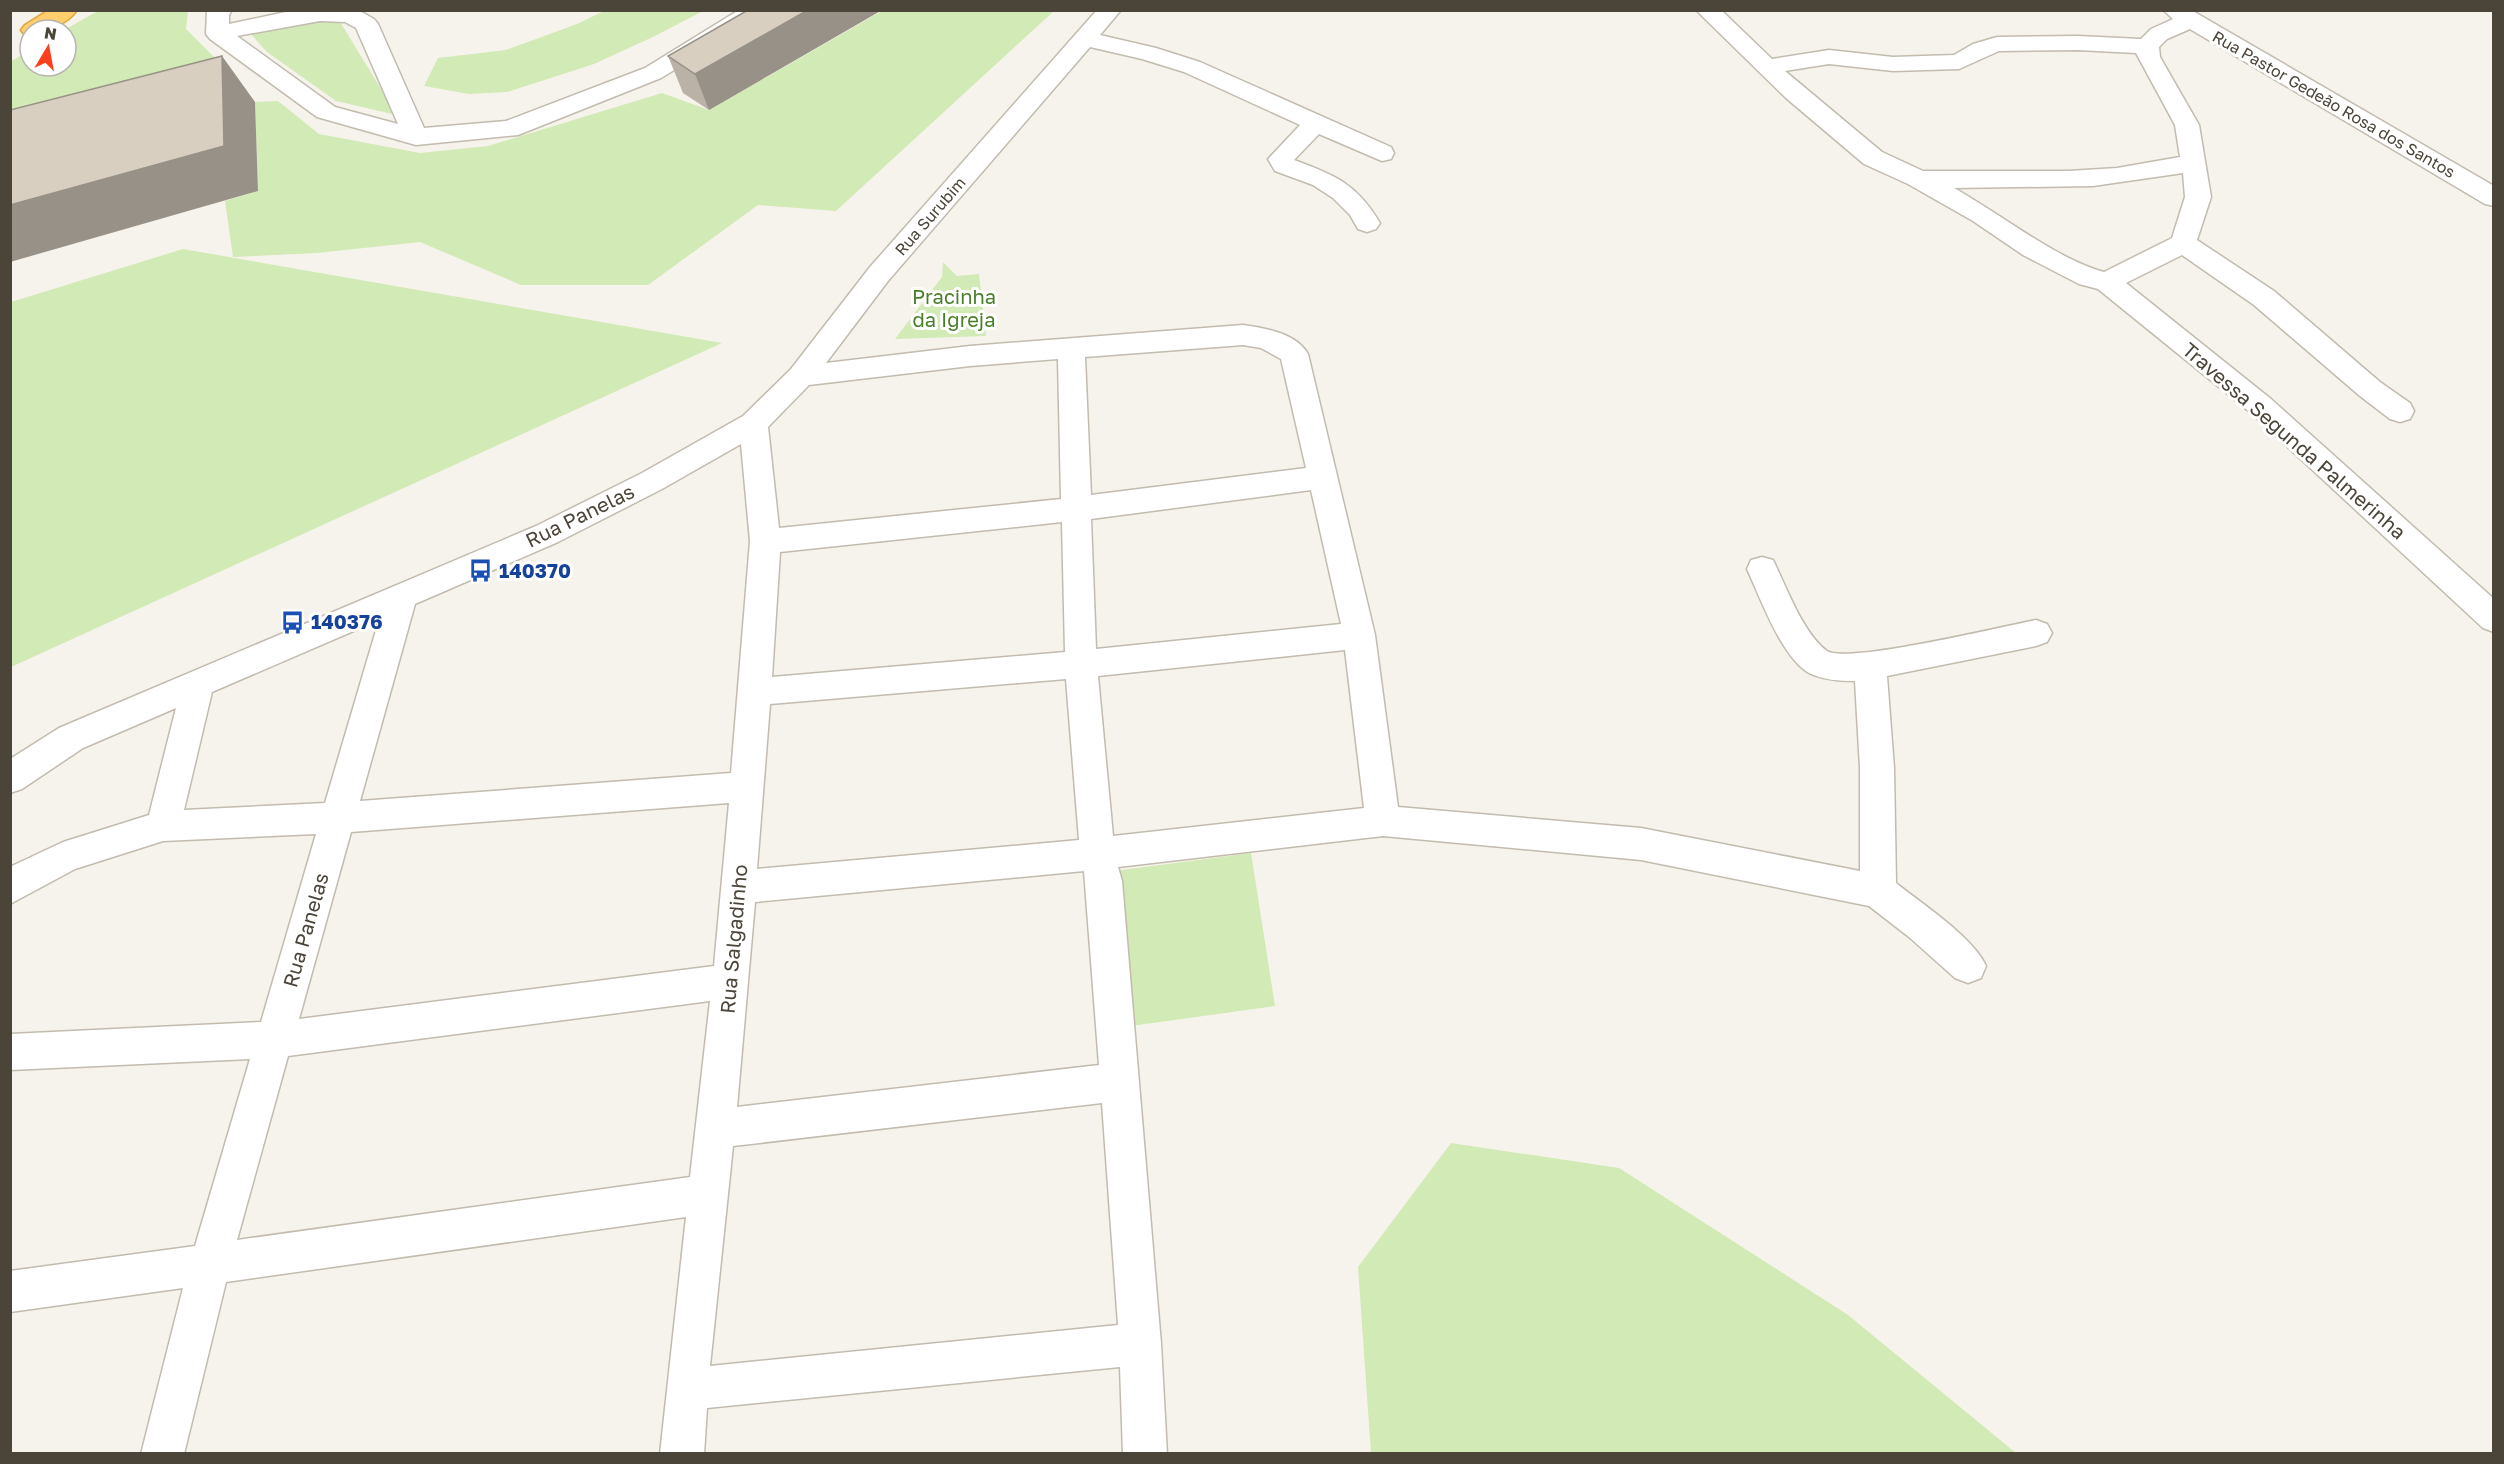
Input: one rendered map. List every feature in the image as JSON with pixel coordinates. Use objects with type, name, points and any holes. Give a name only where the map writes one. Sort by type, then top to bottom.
[{"type":"highway","points":[[53,18],[66,10]]},
{"type":"street","points":[[218,34],[218,13],[221,10]]},
{"type":"street","points":[[218,34],[326,112],[416,137],[509,129],[653,73],[756,10]]},
{"type":"street","name":"Rua Surubim","points":[[753,424],[801,376],[879,274],[1110,10]]},
{"type":"street","points":[[1707,10],[1766,66],[1874,158],[1917,178],[1982,215],[2032,249],[2088,277],[2107,282],[2182,243],[2198,197],[2187,125],[2151,63],[2148,46]]},
{"type":"street","points":[[218,34],[249,26],[317,15],[350,15],[366,24],[416,137]]},
{"type":"street","points":[[1766,66],[1828,57],[1893,64],[1959,62],[1981,49],[1997,44],[2078,43],[2148,46],[2182,15]]},
{"type":"street","name":"Rua Pastor Gedeão Rosa dos Santos","points":[[2182,15],[2493,198]]},
{"type":"street","points":[[1084,39],[1148,53],[1192,67],[1382,153]]},
{"type":"street","points":[[1316,123],[1280,159],[1284,165],[1331,183],[1358,205],[1367,223]]},
{"type":"street","points":[[1917,178],[1995,182],[2061,180],[2120,176],[2194,163]]},
{"type":"street","points":[[2182,243],[2264,298],[2370,389],[2400,411]]},
{"type":"street","name":"Travessa Segunda Palmerinha","points":[[2107,282],[2260,406],[2493,620]]},
{"type":"street","points":[[801,376],[1071,347],[1243,335],[1271,340],[1283,345],[1294,354],[1359,635],[1383,821]]},
{"type":"street","points":[[1071,347],[1081,664],[1097,854],[1104,881],[1140,1344],[1145,1454]]},
{"type":"street","name":"Rua Salgadinho","points":[[682,1454],[716,1129],[755,692],[765,541],[753,424]]},
{"type":"street","name":"Rua Panelas","points":[[10,778],[71,738],[547,534],[652,481],[753,424]]},
{"type":"street","points":[[765,541],[1076,509],[1323,477]]},
{"type":"street","points":[[1762,569],[1802,644],[1813,659],[1822,664],[1835,667],[1870,666],[2036,633]]},
{"type":"street","name":"Rua Panelas","points":[[162,1454],[210,1263],[402,596]]},
{"type":"street","points":[[755,692],[1081,664],[1359,635]]},
{"type":"street","points":[[1870,666],[1877,768],[1878,891]]},
{"type":"street","points":[[163,826],[198,685]]},
{"type":"street","points":[[10,888],[26,875],[58,861],[163,826],[338,818],[747,787]]},
{"type":"street","points":[[738,887],[1097,854],[1383,821],[1641,844],[1878,891],[1922,925],[1968,966]]},
{"type":"street","points":[[10,1052],[274,1040],[730,981]]},
{"type":"street","points":[[716,1129],[1119,1082]]},
{"type":"street","points":[[10,1292],[709,1194]]},
{"type":"street","points":[[687,1389],[1140,1344]]},
{"type":"green space","points":[[98,11],[188,11],[186,29],[246,89],[11,153],[10,62],[18,57],[18,78],[78,78],[78,22]]},
{"type":"green space","points":[[604,11],[703,11],[594,64],[507,92],[469,94],[424,86],[438,58],[506,50],[577,24]]},
{"type":"green space","points":[[882,11],[1054,11],[836,211],[758,205],[648,285],[521,285],[420,242],[317,253],[233,257],[225,201],[258,191],[255,102],[278,101],[319,134],[420,153],[488,146],[662,93],[709,110]]},
{"type":"green space","points":[[314,22],[340,22],[397,115],[336,101],[267,52],[251,34]]},
{"type":"green space","points":[[183,249],[722,343],[11,667],[11,302]]},
{"type":"green space","name":"Pracinha da Igreja","points":[[943,262],[957,276],[979,274],[986,336],[895,339],[942,277]]},
{"type":"green space","points":[[1251,853],[1275,1006],[1131,1026],[1114,871]]},
{"type":"green space","points":[[1451,1143],[1619,1168],[1848,1315],[2016,1453],[1371,1453],[1358,1267]]},
{"type":"building","points":[[748,10],[808,10],[695,74],[668,56]]},
{"type":"building","points":[[222,56],[224,146],[10,205],[10,110]]},
{"type":"place","name":"140370","points":[[481,571]]},
{"type":"place","name":"140376","points":[[293,622]]}]
